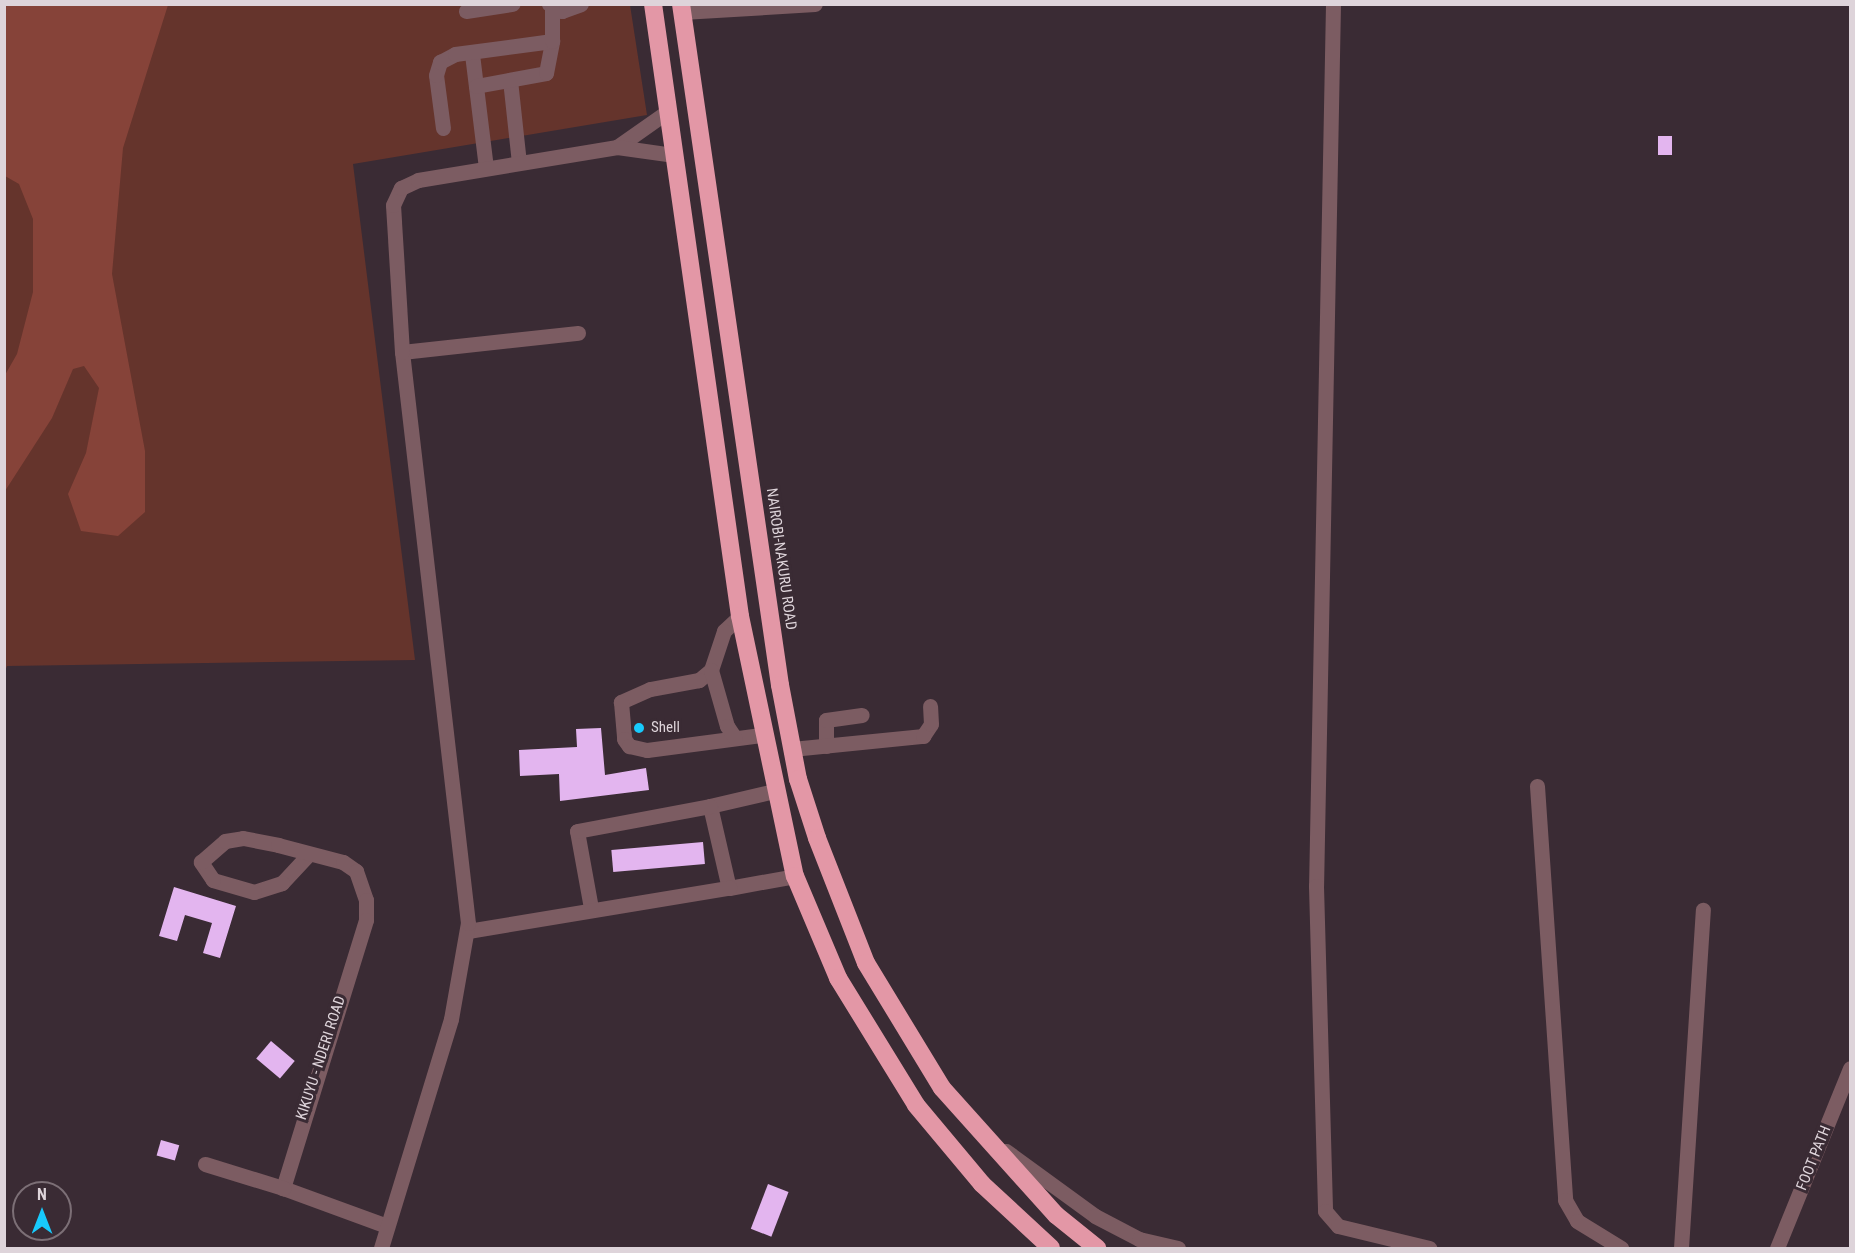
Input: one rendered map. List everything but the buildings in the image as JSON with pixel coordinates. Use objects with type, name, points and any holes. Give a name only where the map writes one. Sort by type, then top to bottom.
[{"type":"highway","points":[[653,4],[740,616],[761,735],[795,876],[837,978],[916,1104],[982,1184],[1051,1248]]},
{"type":"highway","name":"NAIROBI-NAKURU ROAD","points":[[682,8],[792,749],[817,838],[866,963],[942,1088],[1056,1215],[1097,1248]]},
{"type":"street","points":[[466,11],[512,4]]},
{"type":"street","points":[[476,86],[546,73],[552,41],[550,6],[572,11],[581,4]]},
{"type":"street","points":[[682,8],[815,4]]},
{"type":"street","points":[[1333,4],[1316,886],[1324,1211],[1338,1226],[1428,1248]]},
{"type":"street","points":[[444,128],[437,67],[446,57],[552,41]]},
{"type":"street","points":[[472,54],[486,168]]},
{"type":"street","points":[[510,80],[519,163]]},
{"type":"street","points":[[617,147],[668,111]]},
{"type":"street","points":[[381,1248],[451,1019],[468,931],[466,879],[402,352],[393,206],[397,193],[418,180],[617,147],[674,155]]},
{"type":"street","points":[[402,352],[578,333]]},
{"type":"street","points":[[740,616],[724,631],[711,670],[699,680],[650,689],[621,702],[624,739],[628,746],[647,750],[761,735]]},
{"type":"street","points":[[711,670],[727,726],[735,738]]},
{"type":"street","points":[[792,749],[923,736],[931,724],[930,706]]},
{"type":"street","points":[[826,746],[826,720],[862,716]]},
{"type":"street","points":[[1537,786],[1565,1200],[1577,1221],[1621,1248]]},
{"type":"street","points":[[591,908],[577,831],[710,806],[774,791]]},
{"type":"street","points":[[710,806],[729,888]]},
{"type":"street","name":"KIKUYU - NDERI ROAD","points":[[283,1188],[292,1146],[366,920],[366,900],[356,871],[343,862],[309,854],[234,838],[201,862],[213,880],[254,892],[282,883],[309,854]]},
{"type":"street","points":[[468,931],[591,908],[795,876]]},
{"type":"street","points":[[1681,1248],[1702,910]]},
{"type":"street","name":"FOOT PATH","points":[[1776,1248],[1851,1068]]},
{"type":"street","points":[[942,1088],[1006,1151],[1065,1197],[1139,1239],[1178,1248]]},
{"type":"street","points":[[205,1164],[283,1188],[387,1226]]},
{"type":"shaded area","points":[[5,4],[168,5],[123,148],[112,274],[145,451],[145,512],[118,536],[81,531],[68,494],[86,453],[99,388],[84,366],[73,369],[52,418],[5,491],[5,375],[17,354],[33,292],[33,219],[19,184],[5,176]]},
{"type":"shaded area","points":[[5,5],[630,5],[647,115],[353,164],[415,660],[7,666],[5,671]]},
{"type":"place","name":"Shell","points":[[639,728]]}]
